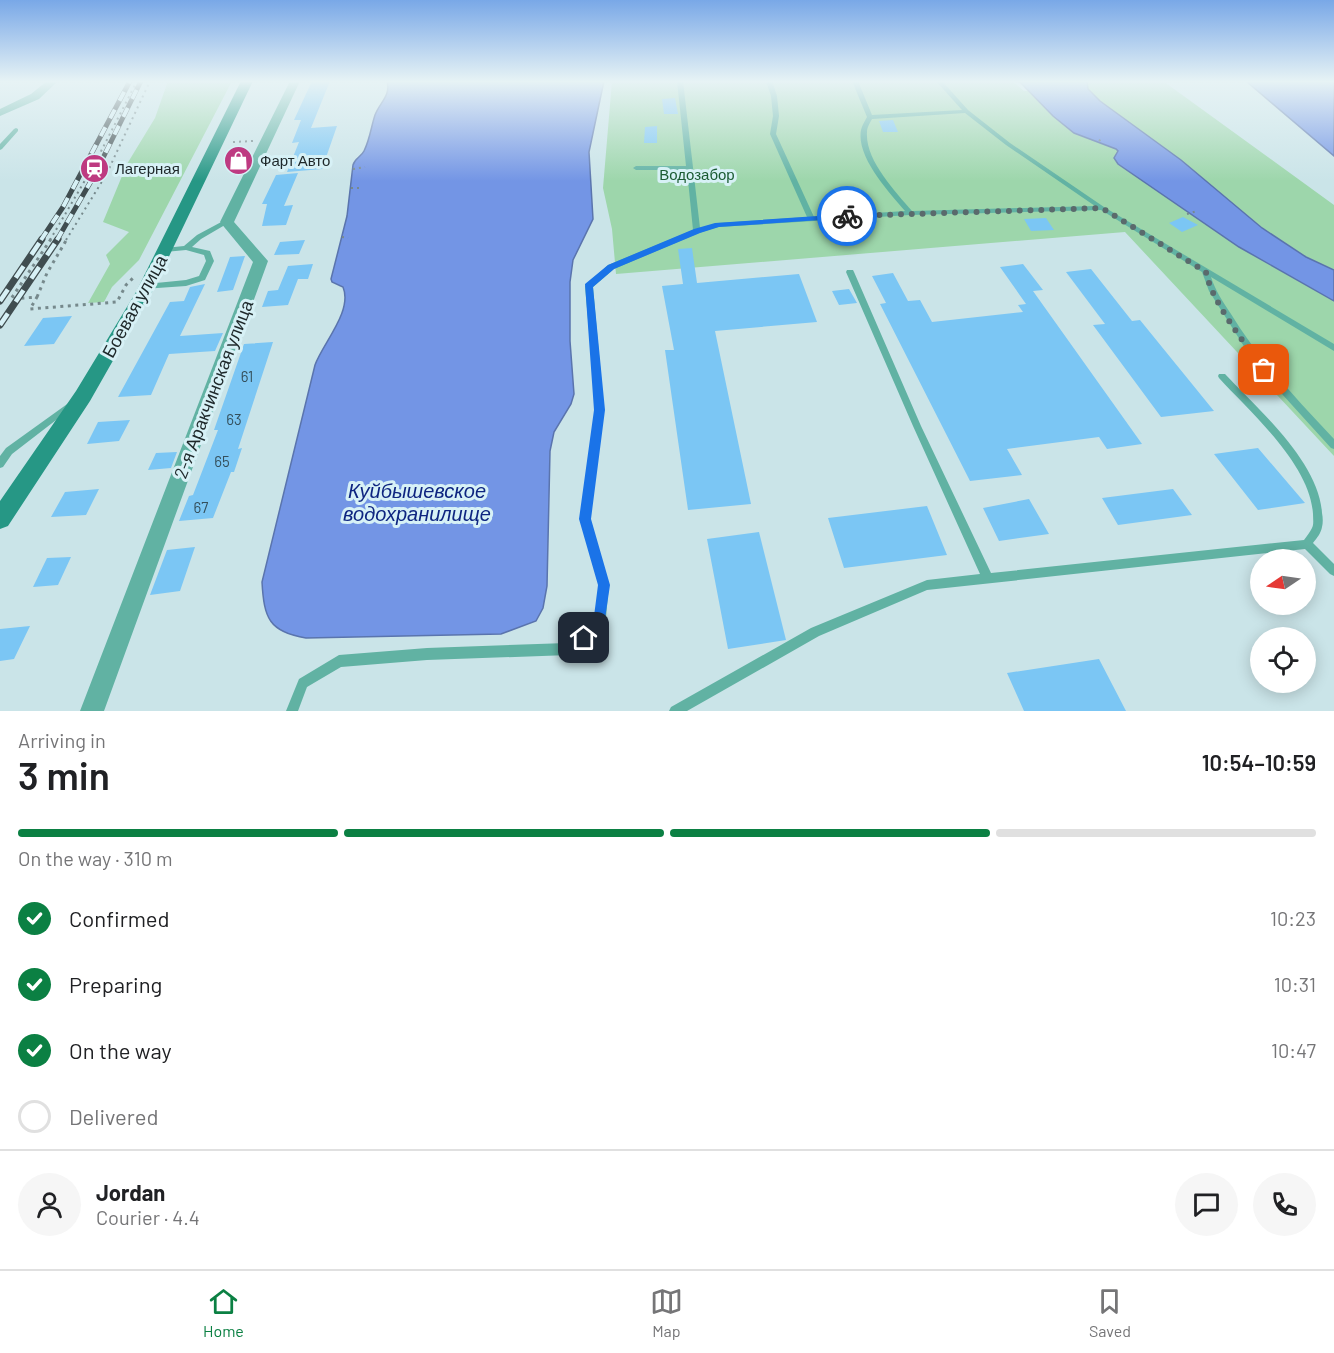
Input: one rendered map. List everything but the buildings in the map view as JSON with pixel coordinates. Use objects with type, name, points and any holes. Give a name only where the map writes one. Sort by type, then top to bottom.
[{"type":"main road","name":"Боевая улица","points":[[0,519],[83,396],[143,278],[165,250],[232,114]]},
{"type":"street","points":[[227,222],[279,114]]},
{"type":"street","name":"2-я Аракчинская улица","points":[[92,711],[261,261],[227,222]]},
{"type":"lane","points":[[684,114],[697,231]]},
{"type":"lane","points":[[776,114],[773,134],[811,218]]},
{"type":"lane","points":[[869,114],[870,117],[864,129],[866,146],[879,173],[910,213]]},
{"type":"lane","points":[[870,117],[915,114]]},
{"type":"lane","points":[[970,114],[1008,144],[1102,208],[1334,348]]},
{"type":"lane","points":[[0,148],[16,130]]},
{"type":"lane","points":[[636,168],[690,168]]},
{"type":"lane","points":[[292,711],[303,683],[339,661],[427,654],[569,649],[599,628],[604,585],[585,519],[600,410],[589,286],[611,267],[697,231],[718,225],[910,213],[1102,208]]},
{"type":"lane","points":[[186,248],[199,237],[227,222]]},
{"type":"lane","points":[[143,278],[186,283],[202,278],[210,261],[207,253],[186,248],[165,250]]},
{"type":"lane","points":[[850,272],[916,426],[988,579]]},
{"type":"lane","points":[[1206,272],[1208,281],[1232,324],[1264,370],[1334,445]]},
{"type":"lane","points":[[1222,376],[1288,449],[1309,479],[1316,499],[1318,526],[1307,544]]},
{"type":"lane","points":[[0,464],[9,451],[83,396]]},
{"type":"lane","points":[[675,711],[815,632],[927,585],[1307,544]]},
{"type":"lane","points":[[1307,544],[1334,571]]},
{"type":"path","points":[[37,297],[10,299],[72,206],[121,114]]},
{"type":"path","points":[[134,114],[100,185],[41,282],[37,297],[30,309],[117,302],[126,285],[143,278]]},
{"type":"path","points":[[219,142],[267,140]]},
{"type":"path","points":[[353,169],[365,167]]},
{"type":"path","points":[[351,188],[362,188]]},
{"type":"path","points":[[1187,214],[1197,211]]},
{"type":"path","points":[[342,237],[348,238]]},
{"type":"green space","points":[[156,114],[215,114],[139,260],[112,287],[104,302],[88,303],[110,264],[106,255],[129,232],[103,222],[127,164]]},
{"type":"green space","name":"Водозабор","points":[[609,114],[1053,114],[1074,133],[1119,151],[1118,164],[1239,247],[1334,301],[1334,456],[1125,232],[616,274],[612,229],[603,188]]},
{"type":"green space","points":[[1118,114],[1209,114],[1334,205],[1334,270],[1306,257],[1262,228],[1181,160]]},
{"type":"water","name":"Куйбышевское водохранилище","points":[[597,114],[589,152],[593,219],[573,260],[570,282],[570,341],[574,394],[571,404],[554,432],[550,451],[547,586],[543,608],[536,621],[501,634],[306,638],[284,632],[276,627],[267,614],[262,582],[315,365],[336,327],[344,306],[343,287],[332,282],[331,279],[347,216],[353,165],[363,153],[375,115]]},
{"type":"water","points":[[1051,114],[1118,114],[1181,160],[1262,228],[1306,257],[1334,270],[1334,301],[1239,247],[1118,164],[1114,158],[1118,151],[1116,149],[1074,133]]},
{"type":"water","points":[[1285,114],[1334,114],[1334,156]]},
{"type":"railway","points":[[41,240],[63,207],[112,114]]},
{"type":"railway","points":[[57,240],[94,176],[125,114]]},
{"type":"railway","points":[[0,301],[42,239]]},
{"type":"railway","points":[[0,325],[58,239]]},
{"type":"way so far","points":[[847,216],[1102,208],[1206,272],[1208,281],[1232,324],[1264,370]]},
{"type":"place","name":"Фарт Авто","points":[[239,160]]},
{"type":"place","name":"Лагерная","points":[[94,168]]},
{"type":"route","points":[[584,638],[599,628],[604,585],[585,519],[600,410],[589,286],[611,267],[697,231],[718,225],[847,216]]}]
